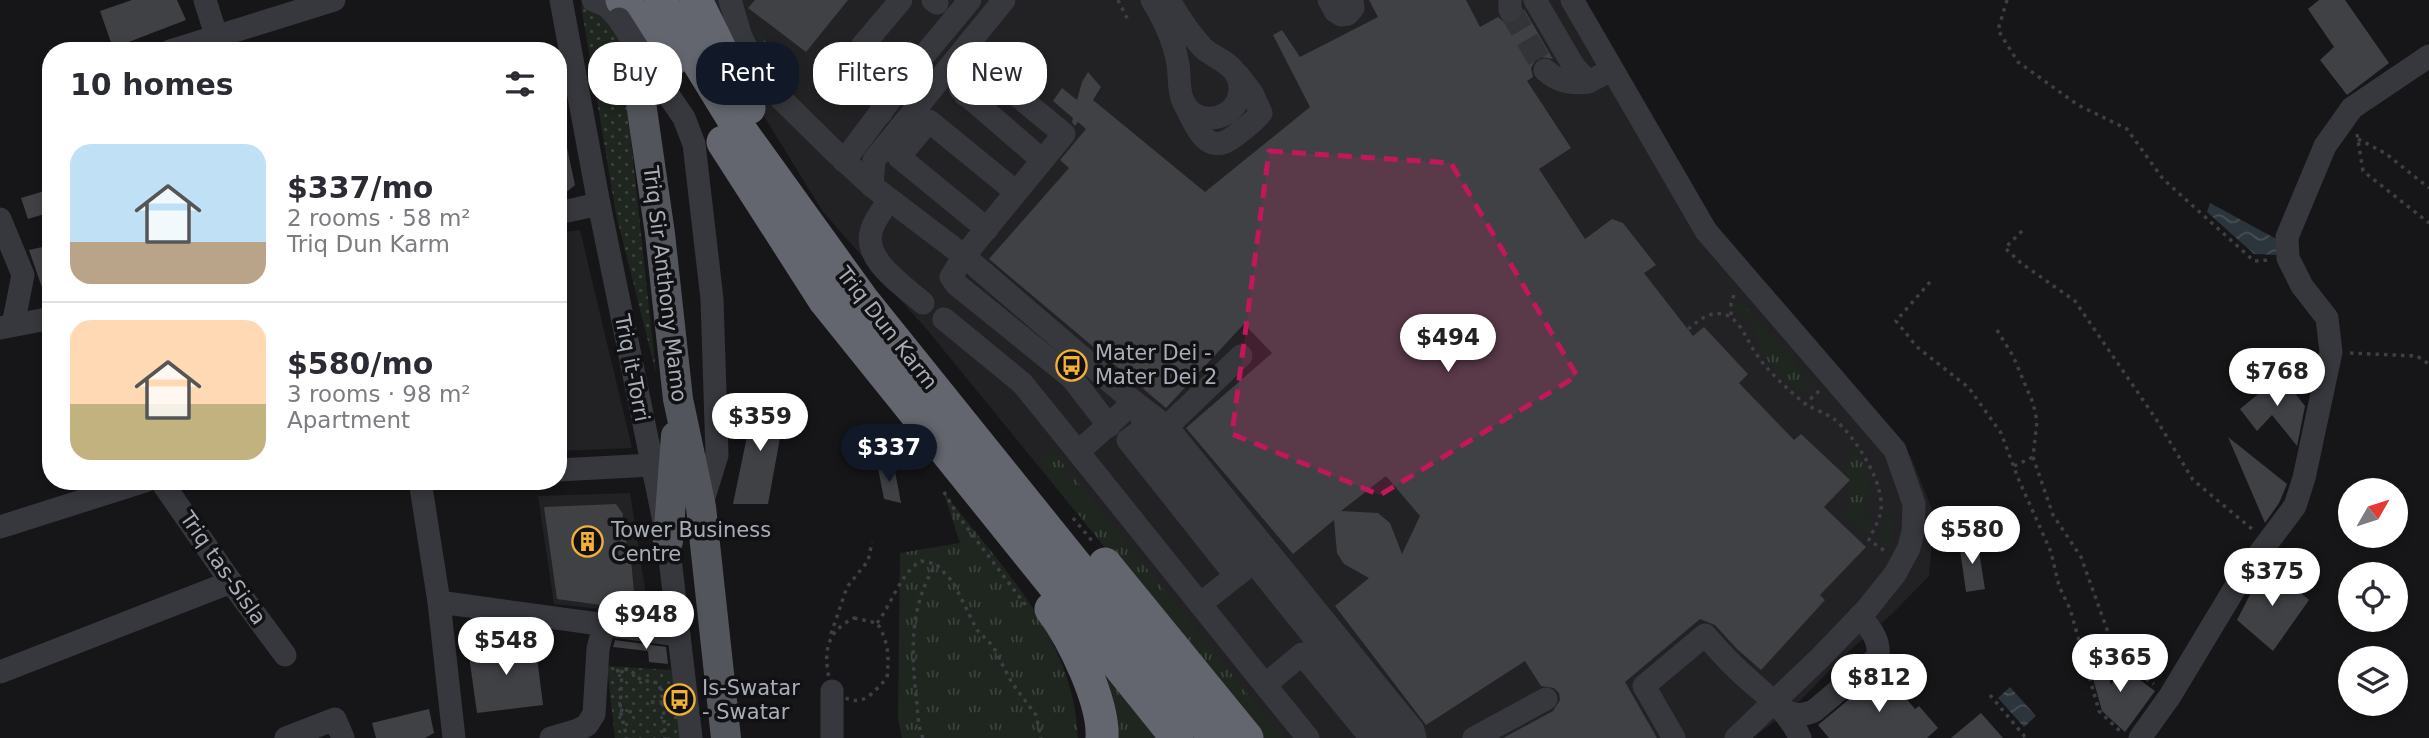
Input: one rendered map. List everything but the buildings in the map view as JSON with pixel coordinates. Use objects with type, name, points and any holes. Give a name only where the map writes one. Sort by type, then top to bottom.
[{"type":"highway","name":"Triq Dun Karm","points":[[660,0],[736,124],[862,299],[1215,738]]},
{"type":"highway","points":[[696,0],[808,226]]},
{"type":"highway","name":"Triq Dun Karm","points":[[625,6],[643,42]]},
{"type":"highway","name":"Triq Dun Karm","points":[[682,104],[825,301],[1177,738]]},
{"type":"highway","points":[[825,301],[835,330],[988,524],[1065,627],[1094,693],[1103,727],[1102,738]]},
{"type":"highway","points":[[918,368],[1048,495],[1247,738]]},
{"type":"highway","points":[[988,524],[986,534],[1049,615],[1075,672],[1088,724],[1088,738]]},
{"type":"main road","name":"Triq Sir Anthony Mamo","points":[[655,105],[660,234],[678,399],[701,507],[726,738]]},
{"type":"main road","points":[[668,541],[678,399]]},
{"type":"street","points":[[205,0],[216,35]]},
{"type":"street","points":[[196,42],[334,0]]},
{"type":"street","name":"Triq it-Torri","points":[[561,0],[599,205],[668,541],[691,738]]},
{"type":"street","points":[[593,0],[607,6],[625,6]]},
{"type":"street","points":[[730,0],[741,37],[766,84],[880,193],[964,256],[1134,402],[1413,730],[1415,738]]},
{"type":"street","points":[[867,40],[901,0]]},
{"type":"street","points":[[933,45],[970,0]]},
{"type":"street","points":[[971,42],[1004,0]]},
{"type":"street","points":[[1153,0],[1170,30],[1183,99],[1203,118],[1223,116],[1231,110],[1240,92],[1236,72],[1184,27],[1169,0]]},
{"type":"street","points":[[1329,0],[1335,11],[1341,15],[1348,14],[1353,8],[1352,0]]},
{"type":"street","points":[[1535,0],[1573,65],[1588,82]]},
{"type":"street","points":[[1573,0],[1706,231],[1895,450],[1914,504],[1909,548],[1895,574],[1778,705],[1736,738]]},
{"type":"street","points":[[2132,736],[2170,696],[2266,543],[2295,506],[2304,478],[2330,352],[2327,318],[2302,286],[2288,258],[2287,237],[2325,146],[2352,108],[2429,56]]},
{"type":"street","points":[[1183,99],[1182,80],[1192,65],[1217,58]]},
{"type":"street","points":[[1545,70],[1555,79],[1576,84],[1588,82],[1612,70]]},
{"type":"street","points":[[923,303],[881,264],[871,248],[871,230],[880,193],[874,160],[947,71]]},
{"type":"street","points":[[933,85],[937,82]]},
{"type":"street","name":"Triq Sir Anthony Mamo","points":[[677,105],[694,144],[712,299],[717,455],[701,507]]},
{"type":"street","points":[[844,161],[883,105]]},
{"type":"street","points":[[977,105],[1042,160]]},
{"type":"street","points":[[1029,105],[1064,134],[964,256],[951,277],[957,285],[1072,378],[1109,426]]},
{"type":"street","points":[[987,229],[899,157],[929,121],[1016,192]]},
{"type":"street","points":[[567,211],[599,205]]},
{"type":"street","points":[[0,219],[23,275],[6,326],[42,320]]},
{"type":"street","points":[[944,319],[1022,383],[1308,738]]},
{"type":"street","points":[[1156,431],[1241,356]]},
{"type":"street","points":[[1079,452],[1134,402]]},
{"type":"street","points":[[1156,431],[1245,569],[1309,647],[1395,738]]},
{"type":"street","points":[[567,470],[652,465]]},
{"type":"street","points":[[0,527],[117,490]]},
{"type":"street","name":"Triq tas-Sisla","points":[[167,490],[285,655]]},
{"type":"street","points":[[421,490],[439,603],[454,738]]},
{"type":"street","points":[[1200,604],[1245,569]]},
{"type":"street","points":[[0,672],[231,582]]},
{"type":"street","points":[[439,603],[679,635]]},
{"type":"street","points":[[1674,738],[1644,686],[1705,635],[1737,669],[1778,705],[1793,716],[1803,716],[1814,711],[1878,657],[1879,646],[1874,633],[1860,616]]},
{"type":"street","points":[[551,738],[578,730],[591,721],[594,715],[598,649],[604,625]]},
{"type":"street","points":[[1265,685],[1309,647]]},
{"type":"street","points":[[1309,647],[1371,738]]},
{"type":"street","points":[[832,691],[832,738]]},
{"type":"street","points":[[1474,738],[1546,699]]},
{"type":"street","points":[[1778,705],[1793,721],[1800,738]]},
{"type":"street","points":[[286,738],[339,729]]},
{"type":"path","points":[[1118,0],[1128,20]]},
{"type":"path","points":[[2007,0],[1998,30],[2018,62],[2078,105],[2127,128],[2163,179],[2254,261],[2288,258]]},
{"type":"path","points":[[2352,108],[2363,171],[2429,223]]},
{"type":"path","points":[[2357,139],[2385,153],[2429,188]]},
{"type":"path","points":[[2022,231],[2006,248],[2021,264],[2075,302],[2156,419],[2193,481],[2266,543]]},
{"type":"path","points":[[1731,317],[1731,303],[1737,288],[1746,278]]},
{"type":"path","points":[[1930,282],[1896,321],[1917,347],[1969,388],[2001,433],[2051,552],[2059,586],[2070,609],[2099,711],[2132,736]]},
{"type":"path","points":[[1688,329],[1707,314],[1723,313],[1731,317],[1742,326],[1755,352],[1774,377],[1805,404],[1833,419],[1850,435],[1869,466],[1882,499],[1881,514],[1869,540],[1902,561]]},
{"type":"path","points":[[1997,330],[2013,356],[2033,402],[2037,421],[2033,457],[2053,515],[2081,557],[2118,660],[2170,696]]},
{"type":"path","points":[[2330,352],[2417,356],[2429,364]]},
{"type":"path","points":[[1805,404],[1833,379]]},
{"type":"path","points":[[2014,466],[2033,457]]},
{"type":"path","points":[[830,639],[839,625],[854,618],[877,623],[885,636],[889,655],[887,678],[863,699],[850,702],[832,691],[826,656],[830,639],[847,587],[869,561],[872,541]]},
{"type":"path","points":[[877,623],[888,609],[909,568],[921,561],[936,565],[953,582],[977,630],[993,646],[1012,683],[1036,715],[1041,738]]},
{"type":"path","points":[[923,738],[920,732],[913,668],[913,632],[918,601],[926,580],[936,565]]},
{"type":"path","points":[[627,738],[620,710],[622,670],[629,669],[641,680],[659,683],[665,738]]},
{"type":"path","points":[[1990,695],[2026,738]]},
{"type":"path","points":[[651,702],[663,702]]},
{"type":"path","points":[[620,710],[632,712]]},
{"type":"highlighted area","points":[[1269,151],[1451,163],[1577,376],[1380,495],[1232,434]]},
{"type":"shaded area","points":[[712,0],[1586,0],[1717,227],[1911,457],[1934,514],[1929,576],[1792,709],[1752,738],[1260,738],[929,332],[823,212],[757,105],[799,105],[799,42],[729,42]]},
{"type":"shaded area","points":[[580,230],[632,448],[567,451],[567,232]]},
{"type":"shaded area","name":"Tower Business Centre","points":[[630,493],[649,614],[554,604],[538,496]]},
{"type":"green space","points":[[581,5],[612,20],[620,38],[620,42],[588,42],[588,47]]},
{"type":"green space","points":[[752,27],[766,42],[760,42]]},
{"type":"green space","points":[[598,105],[627,105],[656,373],[616,214]]},
{"type":"green space","points":[[1737,297],[1815,386],[1804,392],[1775,370],[1763,353],[1747,320],[1735,311]]},
{"type":"green space","points":[[1052,450],[1283,738],[1260,738],[1053,483],[1040,463]]},
{"type":"green space","points":[[1856,450],[1867,470],[1871,492],[1863,503],[1864,513],[1873,521],[1868,534],[1841,516],[1849,508],[1850,480],[1844,475]]},
{"type":"green space","points":[[943,491],[1010,576],[1049,636],[1063,667],[1073,702],[1078,738],[902,738],[898,719],[900,553],[960,543]]},
{"type":"green space","points":[[1894,511],[1889,547],[1877,539],[1884,518]]},
{"type":"green space","points":[[1080,636],[1162,738],[1109,738]]},
{"type":"green space","points":[[607,666],[671,670],[683,738],[615,738]]},
{"type":"water","points":[[2210,203],[2280,241],[2277,255],[2254,254],[2207,212]]},
{"type":"water","points":[[2010,687],[2036,716],[2024,727],[1998,698]]},
{"type":"tunnel","points":[[1510,10],[1545,70]]},
{"type":"place","name":"Mater Dei - Mater Dei 2","points":[[1072,365]]},
{"type":"place","name":"Tower Business Centre","points":[[588,542]]},
{"type":"place","name":"Is-Swatar - Swatar","points":[[679,700]]}]
